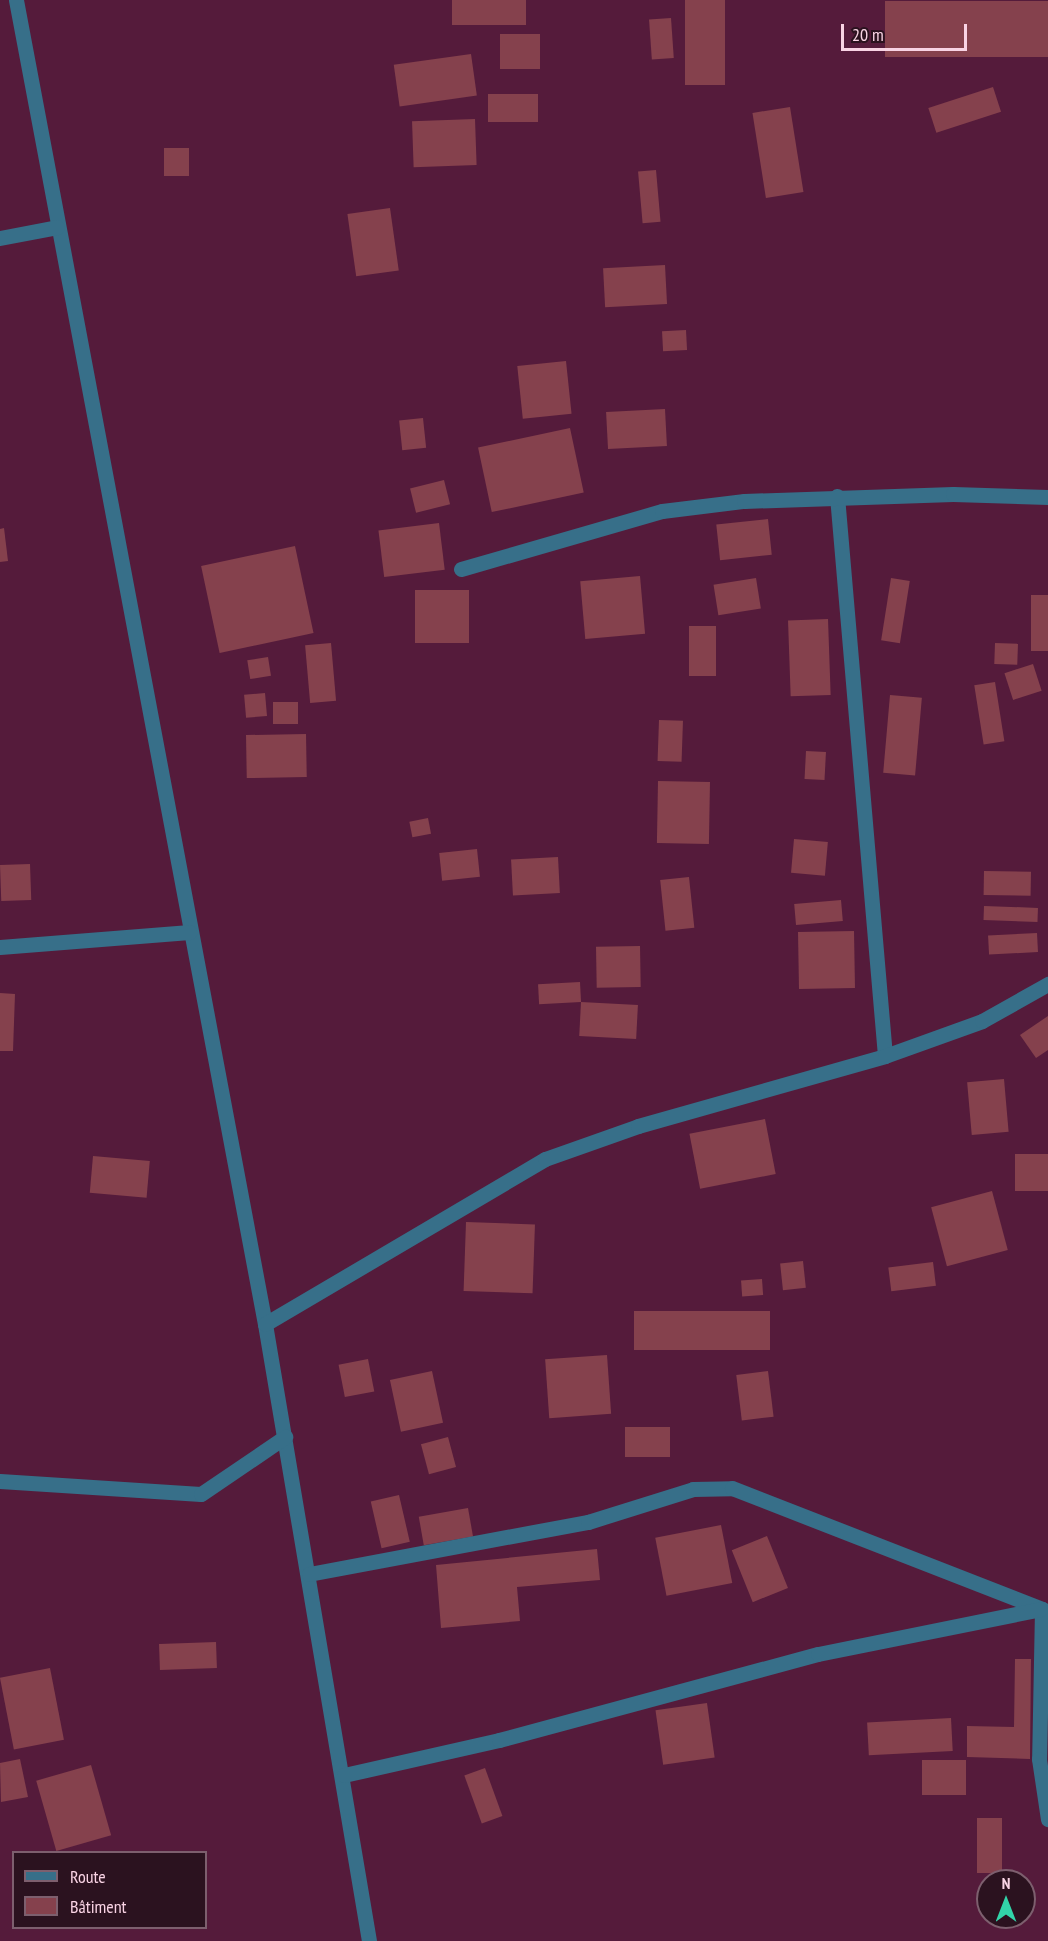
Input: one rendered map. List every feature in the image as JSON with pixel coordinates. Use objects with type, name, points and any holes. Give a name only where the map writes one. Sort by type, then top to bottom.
[{"type":"street","points":[[16,0],[189,932],[265,1324],[344,1775],[369,1941]]},
{"type":"street","points":[[0,238],[57,226]]},
{"type":"street","points":[[837,496],[885,1056]]},
{"type":"street","points":[[461,569],[662,511],[837,496],[1048,497]]},
{"type":"street","points":[[0,947],[189,932]]},
{"type":"street","points":[[265,1324],[545,1159],[638,1126],[885,1056],[982,1021],[1048,984]]},
{"type":"street","points":[[0,1481],[201,1494],[285,1437]]},
{"type":"street","points":[[309,1574],[588,1522],[713,1486],[732,1488],[1045,1609]]},
{"type":"street","points":[[344,1775],[500,1740],[818,1654],[1045,1609]]},
{"type":"street","points":[[1045,1609],[1039,1759],[1048,1819]]},
{"type":"building","points":[[452,0],[526,0],[526,25],[452,25]]},
{"type":"building","points":[[685,0],[725,0],[725,85],[685,85]]},
{"type":"building","points":[[885,1],[1048,1],[1048,57],[885,57]]},
{"type":"building","points":[[671,18],[674,58],[652,59],[649,20]]},
{"type":"building","points":[[500,34],[540,34],[540,69],[500,69]]},
{"type":"building","points":[[471,54],[477,96],[400,106],[394,65]]},
{"type":"building","points":[[993,87],[1001,112],[936,133],[928,108]]},
{"type":"building","points":[[488,94],[538,94],[538,122],[488,122]]},
{"type":"building","points":[[790,107],[803,192],[766,198],[752,113]]},
{"type":"building","points":[[475,119],[477,165],[414,167],[412,121]]},
{"type":"building","points":[[164,148],[189,148],[189,176],[164,176]]},
{"type":"building","points":[[656,170],[661,222],[643,223],[638,172]]},
{"type":"building","points":[[390,208],[399,270],[356,276],[347,214]]},
{"type":"building","points":[[665,265],[667,304],[605,307],[603,268]]},
{"type":"building","points":[[686,330],[687,350],[663,351],[662,331]]},
{"type":"building","points":[[566,361],[572,414],[523,419],[517,366]]},
{"type":"building","points":[[665,409],[667,446],[608,449],[606,412]]},
{"type":"building","points":[[423,418],[426,448],[402,450],[399,421]]},
{"type":"building","points":[[570,428],[584,493],[492,512],[478,448]]},
{"type":"building","points":[[444,480],[450,504],[416,513],[410,488]]},
{"type":"building","points":[[768,519],[772,555],[720,560],[716,524]]},
{"type":"building","points":[[439,523],[445,570],[384,577],[378,530]]},
{"type":"building","points":[[4,528],[8,561],[0,562],[0,529]]},
{"type":"building","points":[[295,546],[314,633],[220,653],[201,566]]},
{"type":"building","points":[[640,576],[645,634],[585,639],[580,581]]},
{"type":"building","points":[[756,578],[761,609],[718,615],[714,585]]},
{"type":"building","points":[[891,578],[910,581],[900,643],[881,640]]},
{"type":"building","points":[[415,590],[469,590],[469,643],[415,643]]},
{"type":"building","points":[[1031,595],[1048,595],[1048,651],[1031,651]]},
{"type":"building","points":[[828,619],[831,695],[791,696],[788,620]]},
{"type":"building","points":[[689,626],[716,626],[716,676],[689,676]]},
{"type":"building","points":[[331,643],[336,701],[310,703],[305,645]]},
{"type":"building","points":[[995,643],[1018,644],[1017,665],[994,664]]},
{"type":"building","points":[[268,657],[271,676],[250,679],[247,660]]},
{"type":"building","points":[[1033,664],[1042,691],[1013,700],[1004,673]]},
{"type":"building","points":[[995,682],[1004,741],[984,745],[974,685]]},
{"type":"building","points":[[265,693],[267,716],[246,718],[244,695]]},
{"type":"building","points":[[890,695],[922,698],[915,775],[883,773]]},
{"type":"building","points":[[273,702],[298,702],[298,724],[273,724]]},
{"type":"building","points":[[659,720],[683,721],[682,762],[658,761]]},
{"type":"building","points":[[306,734],[307,777],[247,778],[246,735]]},
{"type":"building","points":[[806,751],[826,752],[825,780],[805,779]]},
{"type":"building","points":[[658,781],[710,782],[709,844],[657,843]]},
{"type":"building","points":[[428,818],[431,834],[412,837],[409,822]]},
{"type":"building","points":[[794,839],[828,842],[825,876],[791,873]]},
{"type":"building","points":[[477,849],[480,877],[442,881],[439,853]]},
{"type":"building","points":[[558,857],[560,893],[513,895],[511,859]]},
{"type":"building","points":[[30,864],[31,900],[1,901],[0,865]]},
{"type":"building","points":[[984,871],[1031,872],[1031,896],[984,895]]},
{"type":"building","points":[[689,877],[694,928],[665,931],[660,880]]},
{"type":"building","points":[[841,900],[843,921],[796,925],[794,904]]},
{"type":"building","points":[[984,906],[1038,908],[1037,922],[984,920]]},
{"type":"building","points":[[854,931],[855,988],[799,989],[798,932]]},
{"type":"building","points":[[1037,933],[1038,952],[989,955],[988,936]]},
{"type":"building","points":[[640,946],[641,987],[597,988],[596,947]]},
{"type":"building","points":[[580,982],[581,1002],[539,1004],[538,984]]},
{"type":"building","points":[[0,993],[15,994],[13,1051],[0,1051]]},
{"type":"building","points":[[581,1002],[638,1005],[636,1039],[579,1036]]},
{"type":"building","points":[[1048,1016],[1048,1050],[1036,1058],[1020,1035]]},
{"type":"building","points":[[1004,1079],[1009,1132],[972,1135],[967,1082]]},
{"type":"building","points":[[765,1119],[776,1174],[700,1189],[689,1134]]},
{"type":"building","points":[[1015,1154],[1048,1154],[1048,1191],[1015,1191]]},
{"type":"building","points":[[93,1156],[150,1161],[147,1198],[90,1193]]},
{"type":"building","points":[[992,1191],[1008,1250],[947,1266],[931,1207]]},
{"type":"building","points":[[466,1222],[535,1224],[533,1293],[464,1291]]},
{"type":"building","points":[[803,1261],[806,1288],[783,1290],[780,1263]]},
{"type":"building","points":[[933,1262],[936,1286],[891,1291],[888,1267]]},
{"type":"building","points":[[762,1279],[763,1295],[742,1296],[741,1280]]},
{"type":"building","points":[[634,1311],[770,1311],[770,1350],[634,1350]]},
{"type":"building","points":[[607,1355],[611,1414],[549,1418],[545,1359]]},
{"type":"building","points":[[368,1359],[374,1391],[345,1397],[339,1365]]},
{"type":"building","points":[[432,1371],[443,1423],[401,1432],[390,1380]]},
{"type":"building","points":[[768,1371],[774,1417],[742,1421],[736,1375]]},
{"type":"building","points":[[625,1427],[670,1427],[670,1457],[625,1457]]},
{"type":"building","points":[[448,1437],[456,1467],[429,1474],[421,1444]]},
{"type":"building","points":[[399,1495],[410,1542],[382,1548],[371,1502]]},
{"type":"building","points":[[468,1508],[473,1537],[424,1545],[419,1517]]},
{"type":"building","points":[[721,1525],[732,1583],[666,1596],[655,1538]]},
{"type":"building","points":[[767,1536],[788,1588],[753,1602],[732,1550]]},
{"type":"building","points":[[597,1549],[600,1580],[517,1587],[520,1621],[441,1628],[436,1565]]},
{"type":"building","points":[[216,1642],[217,1668],[160,1670],[159,1644]]},
{"type":"building","points":[[1015,1659],[1031,1659],[1030,1759],[967,1757],[967,1726],[1014,1727]]},
{"type":"building","points":[[50,1668],[64,1740],[14,1749],[0,1678]]},
{"type":"building","points":[[707,1703],[715,1757],[663,1765],[656,1710]]},
{"type":"building","points":[[951,1718],[953,1751],[869,1755],[867,1722]]},
{"type":"building","points":[[20,1759],[28,1797],[1,1802],[0,1763]]},
{"type":"building","points":[[922,1760],[966,1760],[966,1795],[922,1795]]},
{"type":"building","points":[[91,1765],[111,1835],[56,1851],[36,1781]]},
{"type":"building","points":[[485,1768],[502,1816],[482,1823],[464,1776]]},
{"type":"building","points":[[977,1818],[1002,1818],[1002,1869],[977,1869]]}]
